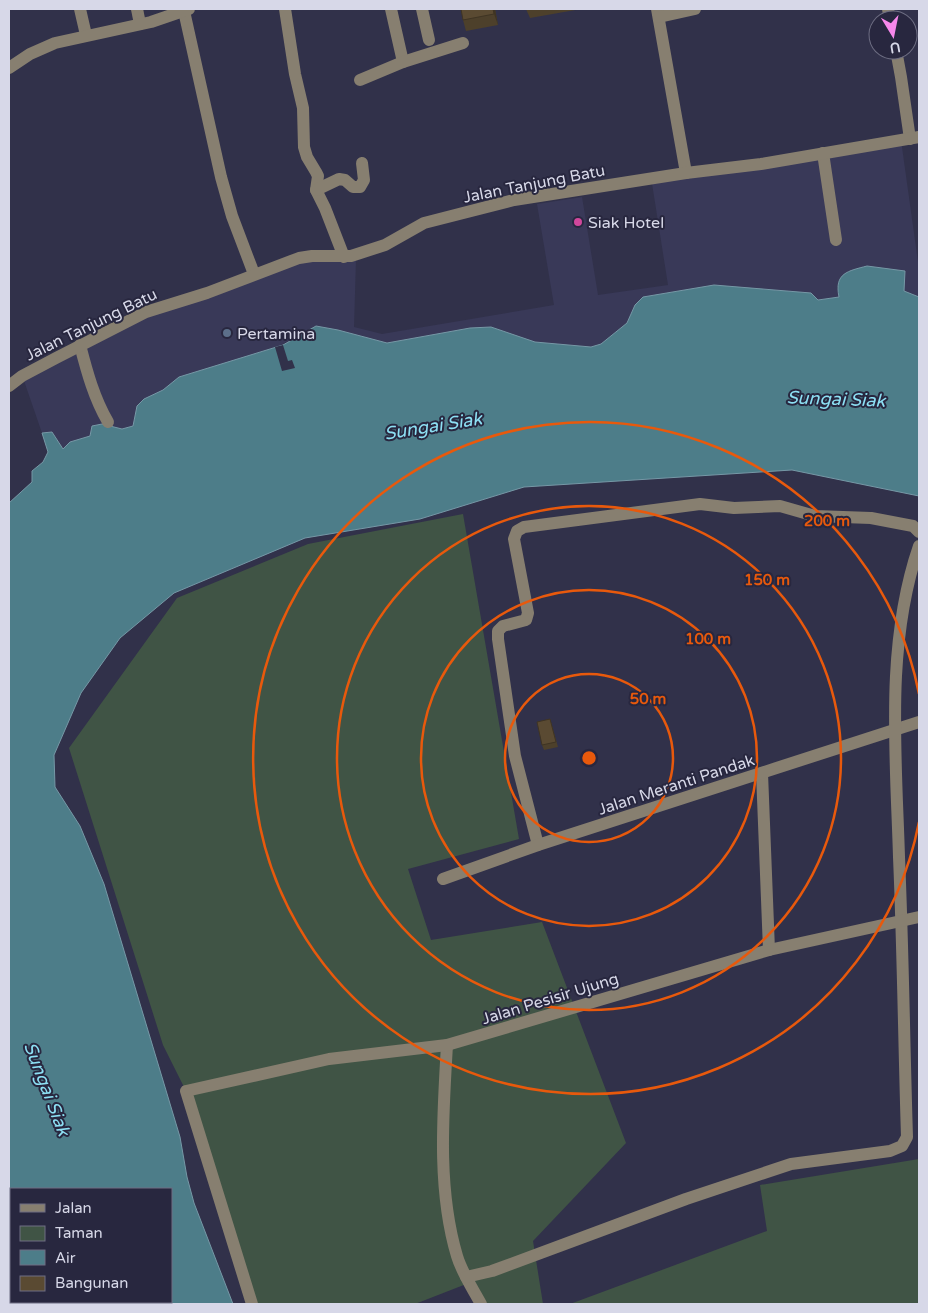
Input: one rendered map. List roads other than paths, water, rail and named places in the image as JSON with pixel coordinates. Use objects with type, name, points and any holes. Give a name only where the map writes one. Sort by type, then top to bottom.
[{"type":"street","points":[[80,9],[86,35]]},
{"type":"street","points":[[137,9],[140,24]]},
{"type":"street","points":[[285,9],[295,74],[303,108],[304,147],[318,176],[316,190],[344,257]]},
{"type":"street","points":[[391,9],[403,62]]},
{"type":"street","points":[[422,9],[429,40]]},
{"type":"street","points":[[686,173],[658,13],[695,9]]},
{"type":"street","points":[[9,68],[30,54],[55,43],[140,24],[186,10],[221,177],[232,216],[254,274]]},
{"type":"street","points":[[360,80],[403,62],[463,43]]},
{"type":"street","points":[[898,60],[914,138]]},
{"type":"street","name":"Jalan Tanjung Batu","points":[[9,386],[22,376],[146,312],[207,293],[299,258],[312,256],[344,257],[385,245],[424,224],[476,209],[514,200],[914,138]]},
{"type":"street","points":[[823,153],[836,240]]},
{"type":"street","points":[[316,190],[339,179],[345,180],[353,188],[360,187],[364,180],[362,163]]},
{"type":"street","points":[[80,345],[98,406],[108,422]]},
{"type":"street","points":[[538,845],[515,756],[498,639],[498,631],[503,626],[526,620],[528,613],[514,539],[517,531],[524,527],[700,504],[734,508],[780,506],[815,516],[872,518],[913,526],[919,532]]},
{"type":"street","points":[[466,1277],[492,1270],[686,1199],[791,1164],[890,1151],[902,1146],[906,1137],[902,920],[895,731],[899,628],[909,576],[919,546]]},
{"type":"street","name":"Jalan Meranti Pandak","points":[[443,879],[538,845],[919,722]]},
{"type":"street","points":[[762,773],[768,950]]},
{"type":"street","name":"Jalan Pesisir Ujung","points":[[252,1304],[186,1091],[329,1059],[447,1045],[768,950],[919,917]]},
{"type":"street","points":[[447,1045],[444,1086],[443,1183],[457,1257],[481,1304]]},
{"type":"water","name":"Sungai Siak","points":[[867,266],[905,271],[904,291],[919,297],[919,496],[792,470],[524,487],[420,519],[305,538],[174,593],[120,638],[81,693],[54,755],[55,787],[80,826],[104,884],[180,1137],[194,1203],[233,1304],[9,1304],[9,503],[32,482],[32,471],[43,462],[48,452],[42,433],[52,432],[63,449],[70,442],[90,436],[92,426],[102,424],[122,429],[133,426],[137,406],[144,399],[163,390],[179,377],[283,345],[316,326],[387,343],[470,328],[491,327],[535,342],[591,347],[601,344],[627,323],[635,305],[643,297],[714,285],[811,293],[818,300],[839,297],[839,283],[844,274]]},
{"type":"place","name":"Siak Hotel","points":[[578,222]]},
{"type":"place","name":"Pertamina","points":[[227,333]]}]
